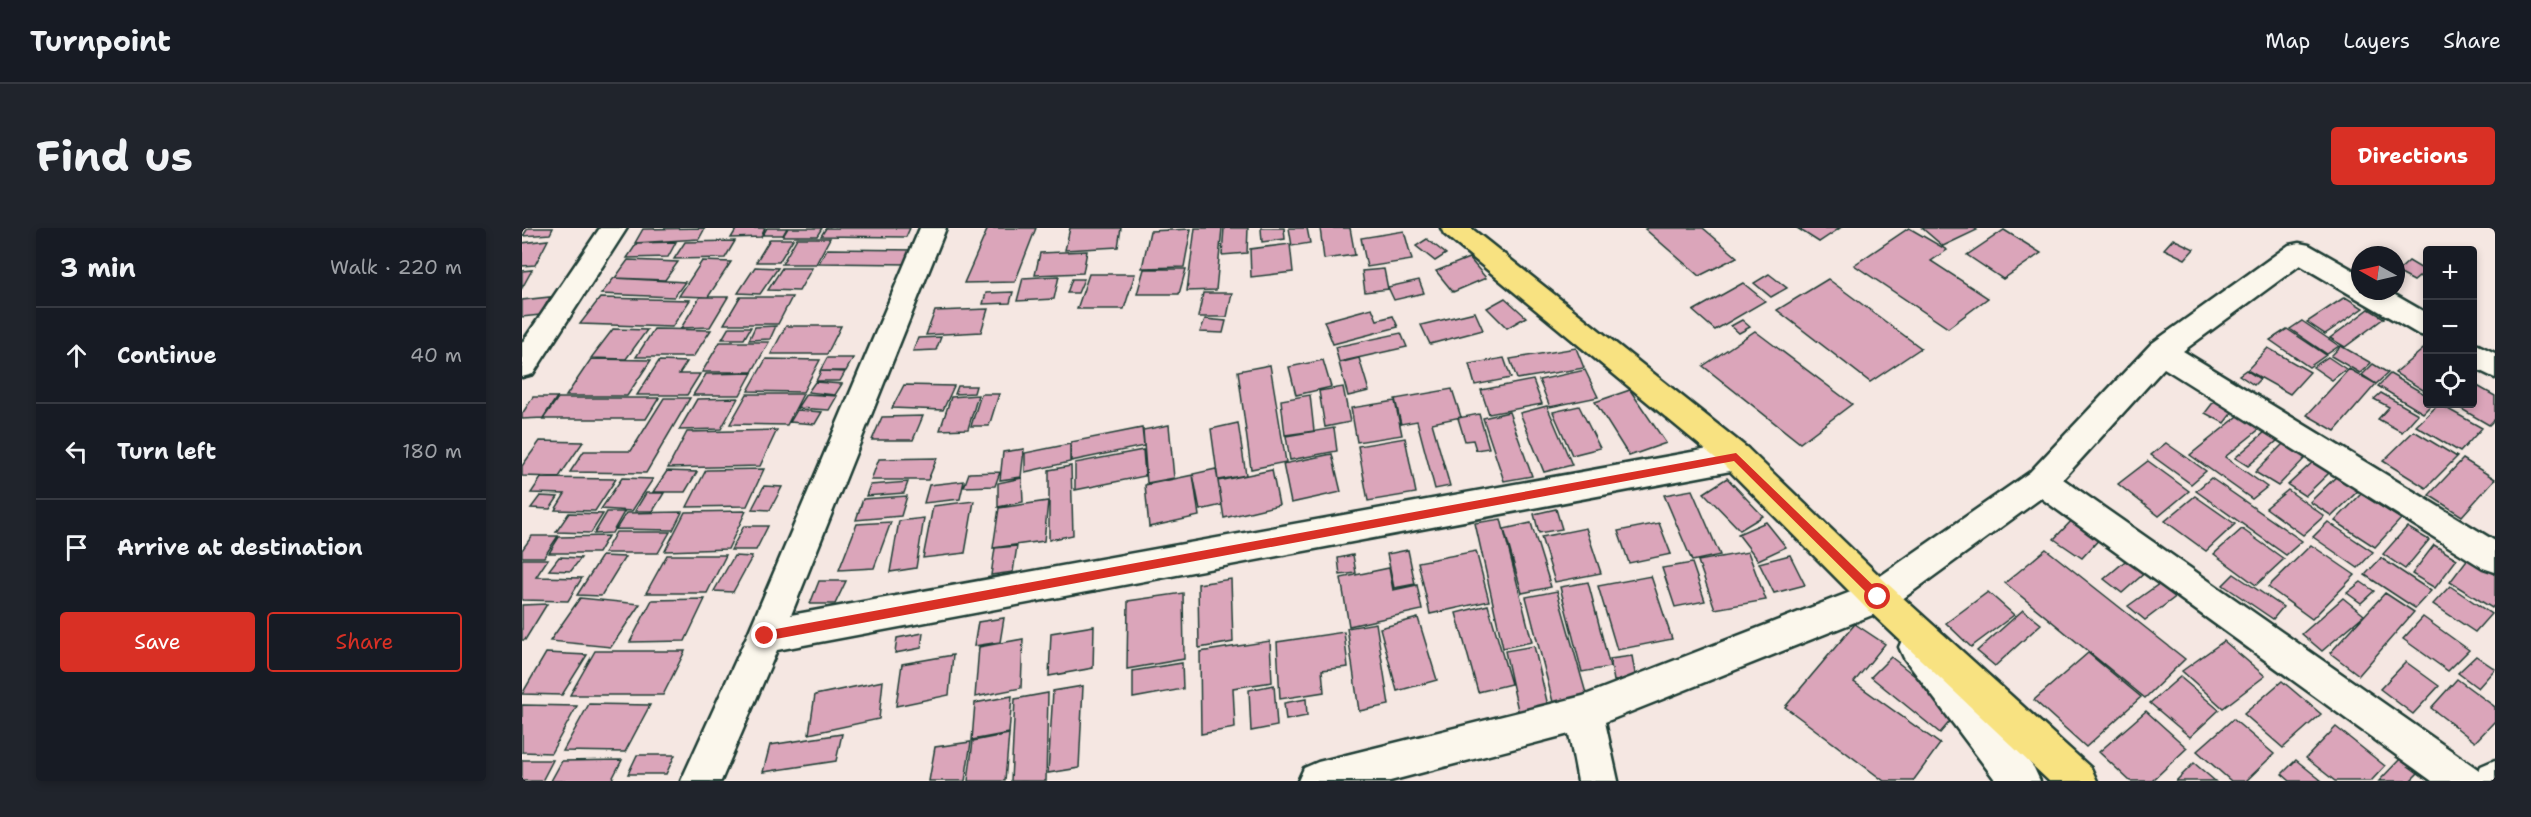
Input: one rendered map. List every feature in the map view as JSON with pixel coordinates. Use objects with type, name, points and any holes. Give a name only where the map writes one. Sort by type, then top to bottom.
[{"type":"main road","points":[[1454,228],[1736,457],[1878,597],[2077,781]]},
{"type":"street","points":[[522,366],[614,228]]},
{"type":"street","points":[[701,781],[765,636],[933,228]]},
{"type":"street","points":[[1318,781],[1584,714],[1878,597],[2041,481],[2161,352],[2299,252],[2351,283]]},
{"type":"street","points":[[2381,300],[2423,325]]},
{"type":"street","points":[[2161,352],[2495,558]]},
{"type":"street","points":[[2474,354],[2495,367]]},
{"type":"street","points":[[765,636],[1736,457]]},
{"type":"street","points":[[2041,481],[2464,781]]},
{"type":"street","points":[[1878,597],[2020,781]]},
{"type":"street","points":[[1584,714],[1598,781]]},
{"type":"building","points":[[528,228],[553,228],[550,234],[523,236]]},
{"type":"building","points":[[705,228],[699,239],[635,243],[643,229]]},
{"type":"building","points":[[737,228],[765,228],[761,237],[731,238]]},
{"type":"building","points":[[767,228],[787,228],[783,235],[763,235]]},
{"type":"building","points":[[788,228],[822,228],[817,236],[783,236]]},
{"type":"building","points":[[826,228],[910,228],[906,237],[821,236]]},
{"type":"building","points":[[988,228],[1036,228],[1015,282],[964,283]]},
{"type":"building","points":[[1070,228],[1121,228],[1118,247],[1065,250]]},
{"type":"building","points":[[1195,228],[1222,228],[1216,290],[1187,291]]},
{"type":"building","points":[[1224,228],[1248,228],[1247,253],[1222,255]]},
{"type":"building","points":[[1261,228],[1284,228],[1285,239],[1262,242]]},
{"type":"building","points":[[1289,228],[1307,228],[1310,243],[1292,246]]},
{"type":"building","points":[[1320,228],[1350,228],[1355,255],[1324,259]]},
{"type":"building","points":[[1703,228],[1737,257],[1699,276],[1645,229]]},
{"type":"building","points":[[1797,228],[1840,228],[1819,242]]},
{"type":"building","points":[[1909,228],[1947,250],[1931,261],[1988,298],[1948,328],[1854,265]]},
{"type":"building","points":[[1922,228],[1974,228],[1977,230],[1943,246]]},
{"type":"building","points":[[1191,229],[1184,267],[1142,268],[1150,231]]},
{"type":"building","points":[[2004,230],[2041,253],[2003,279],[1967,255]]},
{"type":"building","points":[[1404,231],[1412,260],[1367,267],[1361,238]]},
{"type":"building","points":[[797,238],[830,238],[816,264],[782,264]]},
{"type":"building","points":[[770,239],[793,239],[779,262],[756,262]]},
{"type":"building","points":[[1427,239],[1446,254],[1435,261],[1416,246]]},
{"type":"building","points":[[2173,239],[2194,249],[2185,259],[2164,249]]},
{"type":"building","points":[[548,240],[535,265],[522,266],[522,243]]},
{"type":"building","points":[[735,241],[725,258],[674,259],[685,242]]},
{"type":"building","points":[[676,242],[668,257],[627,258],[637,243]]},
{"type":"building","points":[[1290,244],[1293,272],[1251,277],[1250,249]]},
{"type":"building","points":[[827,249],[916,250],[910,264],[819,263]]},
{"type":"building","points":[[1087,251],[1083,273],[1035,275],[1040,253]]},
{"type":"building","points":[[1469,258],[1486,278],[1453,292],[1436,271]]},
{"type":"building","points":[[628,260],[678,262],[665,280],[615,278]]},
{"type":"building","points":[[702,261],[731,262],[708,297],[679,296]]},
{"type":"building","points":[[2409,261],[2423,269],[2423,274],[2414,281],[2405,276],[2405,265]]},
{"type":"building","points":[[755,267],[778,268],[760,294],[738,293]]},
{"type":"building","points":[[782,268],[812,268],[799,291],[768,290]]},
{"type":"building","points":[[1144,269],[1186,269],[1179,294],[1137,294]]},
{"type":"building","points":[[1384,269],[1388,289],[1365,292],[1362,271]]},
{"type":"building","points":[[532,270],[522,288],[522,271]]},
{"type":"building","points":[[1089,274],[1135,274],[1124,309],[1077,309]]},
{"type":"building","points":[[1769,274],[1787,288],[1771,297],[1754,283]]},
{"type":"building","points":[[1059,276],[1054,299],[1017,301],[1023,278]]},
{"type":"building","points":[[614,278],[685,282],[674,297],[601,294]]},
{"type":"building","points":[[1072,279],[1084,279],[1078,293],[1067,293]]},
{"type":"building","points":[[1828,279],[1921,348],[1870,382],[1777,310]]},
{"type":"building","points":[[1419,280],[1424,293],[1394,300],[1388,287]]},
{"type":"building","points":[[1743,283],[1765,301],[1715,330],[1693,311]]},
{"type":"building","points":[[1013,292],[1010,303],[983,304],[986,293]]},
{"type":"building","points":[[1203,293],[1232,293],[1227,317],[1198,317]]},
{"type":"building","points":[[550,297],[540,315],[522,317],[522,300]]},
{"type":"building","points":[[700,297],[728,297],[710,327],[681,328]]},
{"type":"building","points":[[740,297],[792,297],[778,324],[724,324]]},
{"type":"building","points":[[2345,297],[2363,308],[2325,334],[2307,322]]},
{"type":"building","points":[[600,298],[690,300],[672,327],[580,324]]},
{"type":"building","points":[[1505,298],[1526,317],[1507,328],[1487,308]]},
{"type":"building","points":[[1372,308],[1377,320],[1393,316],[1398,327],[1333,344],[1324,321]]},
{"type":"building","points":[[988,309],[981,332],[926,335],[935,311]]},
{"type":"building","points":[[2369,309],[2384,318],[2345,347],[2330,338]]},
{"type":"building","points":[[1475,312],[1483,330],[1430,344],[1421,325]]},
{"type":"building","points":[[1205,319],[1226,321],[1223,333],[1200,332]]},
{"type":"building","points":[[1742,320],[1750,327],[1739,333],[1731,326]]},
{"type":"building","points":[[2302,321],[2339,346],[2327,354],[2290,329]]},
{"type":"building","points":[[776,326],[770,339],[749,340],[755,327]]},
{"type":"building","points":[[786,326],[841,326],[827,354],[771,354]]},
{"type":"building","points":[[729,327],[751,327],[744,339],[722,339]]},
{"type":"building","points":[[613,329],[647,330],[626,359],[591,358]]},
{"type":"building","points":[[654,329],[711,330],[693,357],[636,357]]},
{"type":"building","points":[[2287,329],[2326,355],[2309,367],[2270,340]]},
{"type":"building","points":[[1755,331],[1852,404],[1800,443],[1703,366]]},
{"type":"building","points":[[1401,333],[1407,347],[1339,362],[1335,347]]},
{"type":"building","points":[[941,337],[936,350],[913,351],[918,338]]},
{"type":"building","points":[[720,342],[769,342],[752,372],[702,372]]},
{"type":"building","points":[[2341,346],[2371,363],[2360,373],[2331,356]]},
{"type":"building","points":[[1576,348],[1584,368],[1517,379],[1510,359]]},
{"type":"building","points":[[2268,348],[2310,372],[2290,394],[2247,370]]},
{"type":"building","points":[[2423,349],[2423,390],[2395,373]]},
{"type":"building","points":[[2328,357],[2346,369],[2332,380],[2313,367]]},
{"type":"building","points":[[827,358],[853,358],[846,371],[820,371]]},
{"type":"building","points":[[1359,358],[1369,391],[1348,396],[1339,363]]},
{"type":"building","points":[[1504,358],[1511,378],[1475,385],[1469,364]]},
{"type":"building","points":[[591,359],[651,360],[627,396],[566,396]]},
{"type":"building","points":[[766,359],[820,360],[803,392],[748,391]]},
{"type":"building","points":[[1323,360],[1331,387],[1296,395],[1289,367]]},
{"type":"building","points":[[659,361],[687,362],[679,374],[700,374],[687,395],[637,395]]},
{"type":"building","points":[[2373,364],[2388,373],[2376,384],[2362,375]]},
{"type":"building","points":[[1270,365],[1286,462],[1251,469],[1238,371]]},
{"type":"building","points":[[2349,369],[2376,384],[2335,431],[2307,415]]},
{"type":"building","points":[[1585,370],[1598,397],[1550,407],[1539,380]]},
{"type":"building","points":[[2246,370],[2260,379],[2254,385],[2239,375]]},
{"type":"building","points":[[821,371],[845,372],[840,381],[816,381]]},
{"type":"building","points":[[752,373],[740,395],[693,395],[706,374]]},
{"type":"building","points":[[2390,374],[2423,393],[2423,408],[2428,408],[2423,413],[2378,386]]},
{"type":"building","points":[[1533,380],[1542,404],[1489,414],[1481,390]]},
{"type":"building","points":[[815,382],[842,384],[835,395],[808,392]]},
{"type":"building","points":[[904,385],[954,386],[943,410],[892,408]]},
{"type":"building","points":[[958,386],[976,386],[974,393],[955,394]]},
{"type":"building","points":[[2477,386],[2495,396],[2495,419],[2489,425],[2460,408],[2477,408]]},
{"type":"building","points":[[1343,387],[1350,422],[1325,427],[1319,391]]},
{"type":"building","points":[[1452,389],[1461,417],[1432,423],[1450,486],[1435,489],[1417,421],[1401,424],[1395,399]]},
{"type":"building","points":[[1630,390],[1666,443],[1629,456],[1595,402]]},
{"type":"building","points":[[2381,393],[2418,414],[2402,432],[2378,419],[2389,407],[2374,399]]},
{"type":"building","points":[[747,394],[803,394],[787,425],[730,424]]},
{"type":"building","points":[[806,394],[837,396],[829,410],[797,408]]},
{"type":"building","points":[[981,394],[999,394],[989,426],[971,426]]},
{"type":"building","points":[[978,395],[968,429],[940,430],[951,397]]},
{"type":"building","points":[[1310,395],[1314,431],[1285,435],[1281,400]]},
{"type":"building","points":[[533,397],[557,397],[543,418],[522,419],[522,414]]},
{"type":"building","points":[[558,398],[659,398],[646,419],[543,419]]},
{"type":"building","points":[[664,398],[690,398],[646,473],[570,472],[584,451],[631,451]]},
{"type":"building","points":[[738,398],[721,429],[679,430],[697,399]]},
{"type":"building","points":[[2215,400],[2234,410],[2224,423],[2205,413]]},
{"type":"building","points":[[1395,401],[1402,435],[1357,442],[1351,408]]},
{"type":"building","points":[[1547,406],[1572,465],[1544,472],[1520,413]]},
{"type":"building","points":[[1579,406],[1600,448],[1572,455],[1553,412]]},
{"type":"building","points":[[2435,408],[2446,408],[2482,428],[2460,452],[2416,426]]},
{"type":"building","points":[[797,410],[822,412],[815,424],[790,422]]},
{"type":"building","points":[[1509,412],[1532,476],[1504,481],[1483,418]]},
{"type":"building","points":[[2242,413],[2262,427],[2225,457],[2267,487],[2252,499],[2190,455]]},
{"type":"building","points":[[1479,414],[1489,448],[1476,450],[1473,440],[1465,441],[1458,418]]},
{"type":"building","points":[[923,416],[913,440],[872,440],[882,417]]},
{"type":"building","points":[[1238,423],[1246,475],[1218,480],[1211,429]]},
{"type":"building","points":[[1169,425],[1174,478],[1147,483],[1143,430]]},
{"type":"building","points":[[1142,428],[1144,446],[1071,461],[1071,442]]},
{"type":"building","points":[[1334,428],[1337,451],[1290,460],[1286,436]]},
{"type":"building","points":[[777,430],[760,466],[668,468],[687,432]]},
{"type":"building","points":[[2414,431],[2457,457],[2426,488],[2383,461]]},
{"type":"building","points":[[2265,432],[2278,440],[2248,466],[2235,458]]},
{"type":"building","points":[[1405,438],[1416,493],[1368,501],[1358,446]]},
{"type":"building","points":[[2287,440],[2309,454],[2278,486],[2255,472]]},
{"type":"building","points":[[540,441],[583,442],[559,477],[522,476],[522,466]]},
{"type":"building","points":[[2166,443],[2206,471],[2191,484],[2151,455]]},
{"type":"building","points":[[1070,444],[1070,462],[1025,472],[1025,453]]},
{"type":"building","points":[[1024,449],[1021,477],[1000,480],[1003,452]]},
{"type":"building","points":[[1143,450],[1145,476],[1075,490],[1075,463]]},
{"type":"building","points":[[1332,454],[1341,492],[1291,503],[1283,464]]},
{"type":"building","points":[[937,458],[928,480],[871,480],[879,459]]},
{"type":"building","points":[[2463,459],[2495,479],[2462,516],[2429,495]]},
{"type":"building","points":[[2148,461],[2189,491],[2159,516],[2118,484]]},
{"type":"building","points":[[2314,461],[2330,472],[2305,496],[2288,485]]},
{"type":"building","points":[[1071,466],[1073,535],[1049,540],[1049,470]]},
{"type":"building","points":[[764,469],[747,506],[687,507],[706,470]]},
{"type":"building","points":[[1216,469],[1222,505],[1200,510],[1193,474]]},
{"type":"building","points":[[1272,470],[1279,505],[1224,518],[1218,481]]},
{"type":"building","points":[[667,471],[697,472],[685,492],[653,492]]},
{"type":"building","points":[[1000,472],[995,486],[964,487],[969,473]]},
{"type":"building","points":[[2339,474],[2361,488],[2332,516],[2310,502]]},
{"type":"building","points":[[1193,475],[1199,516],[1149,527],[1145,485]]},
{"type":"building","points":[[541,478],[616,479],[595,511],[555,510],[565,494],[531,493]]},
{"type":"building","points":[[622,478],[653,479],[632,511],[601,509]]},
{"type":"building","points":[[1022,478],[1023,502],[998,507],[998,483]]},
{"type":"building","points":[[1727,478],[1763,516],[1740,530],[1704,493]]},
{"type":"building","points":[[2211,478],[2302,541],[2286,555],[2196,491]]},
{"type":"building","points":[[964,481],[960,499],[924,503],[929,485]]},
{"type":"building","points":[[908,482],[904,493],[866,496],[870,485]]},
{"type":"building","points":[[764,486],[782,487],[770,510],[752,509]]},
{"type":"building","points":[[1692,490],[1720,555],[1692,561],[1664,495]]},
{"type":"building","points":[[2288,490],[2324,516],[2303,535],[2266,508]]},
{"type":"building","points":[[646,493],[664,493],[653,511],[635,511]]},
{"type":"building","points":[[2361,494],[2401,519],[2375,547],[2335,521]]},
{"type":"building","points":[[540,496],[558,497],[550,509],[531,508]]},
{"type":"building","points":[[907,496],[901,516],[856,520],[863,499]]},
{"type":"building","points":[[2195,496],[2235,524],[2206,551],[2165,521]]},
{"type":"building","points":[[974,501],[965,553],[923,558],[933,506]]},
{"type":"building","points":[[1048,501],[1044,541],[993,548],[999,508]]},
{"type":"building","points":[[1556,509],[1562,529],[1539,533],[1534,514]]},
{"type":"building","points":[[746,511],[728,549],[665,551],[685,512]]},
{"type":"building","points":[[607,512],[624,512],[612,533],[594,534]]},
{"type":"building","points":[[682,512],[673,530],[616,529],[626,513]]},
{"type":"building","points":[[569,513],[603,514],[591,533],[556,532]]},
{"type":"building","points":[[2076,516],[2103,535],[2082,558],[2054,539]]},
{"type":"building","points":[[924,518],[916,568],[890,572],[899,521]]},
{"type":"building","points":[[1501,519],[1532,642],[1503,648],[1475,523]]},
{"type":"building","points":[[891,522],[874,568],[839,570],[857,524]]},
{"type":"building","points":[[1766,522],[1786,547],[1758,560],[1738,534]]},
{"type":"building","points":[[2328,522],[2373,552],[2358,568],[2313,537]]},
{"type":"building","points":[[1531,523],[1551,587],[1522,593],[1504,529]]},
{"type":"building","points":[[1659,523],[1671,554],[1629,563],[1618,531]]},
{"type":"building","points":[[744,526],[768,526],[756,550],[731,550]]},
{"type":"building","points":[[2407,527],[2429,540],[2405,569],[2383,554]]},
{"type":"building","points":[[1586,528],[1601,573],[1555,582],[1541,537]]},
{"type":"building","points":[[2242,529],[2284,559],[2256,585],[2214,554]]},
{"type":"building","points":[[616,532],[670,532],[658,553],[604,553]]},
{"type":"building","points":[[532,536],[558,536],[544,557],[522,557],[522,550]]},
{"type":"building","points":[[608,536],[598,553],[549,553],[559,537]]},
{"type":"building","points":[[2311,545],[2355,575],[2312,619],[2268,587]]},
{"type":"building","points":[[2434,545],[2457,559],[2435,588],[2412,574]]},
{"type":"building","points":[[1017,546],[1013,572],[991,575],[995,548]]},
{"type":"building","points":[[2046,549],[2185,659],[2145,698],[2005,583]]},
{"type":"building","points":[[1408,550],[1415,584],[1394,588],[1387,554]]},
{"type":"building","points":[[1476,551],[1489,601],[1430,614],[1418,562]]},
{"type":"building","points":[[1748,552],[1766,600],[1715,609],[1698,561]]},
{"type":"building","points":[[667,555],[726,555],[707,593],[646,593]]},
{"type":"building","points":[[1353,555],[1356,573],[1340,575],[1338,558]]},
{"type":"building","points":[[1790,555],[1805,585],[1774,593],[1759,563]]},
{"type":"building","points":[[602,556],[625,557],[601,596],[577,595]]},
{"type":"building","points":[[734,556],[752,557],[733,592],[714,591]]},
{"type":"building","points":[[559,557],[581,558],[571,571],[549,570]]},
{"type":"building","points":[[2130,557],[2148,570],[2122,593],[2104,579]]},
{"type":"building","points":[[2469,557],[2495,574],[2495,604],[2492,608],[2450,582]]},
{"type":"building","points":[[2381,558],[2431,591],[2415,608],[2365,575]]},
{"type":"building","points":[[522,559],[548,559],[536,577],[582,578],[568,601],[522,600]]},
{"type":"building","points":[[1692,563],[1705,601],[1675,607],[1662,568]]},
{"type":"building","points":[[1389,568],[1393,590],[1417,585],[1422,610],[1349,626],[1341,578]]},
{"type":"building","points":[[2234,574],[2283,607],[2273,619],[2223,585]]},
{"type":"building","points":[[1651,576],[1672,639],[1617,650],[1598,586]]},
{"type":"building","points":[[1231,579],[1233,642],[1199,648],[1198,584]]},
{"type":"building","points":[[2166,579],[2182,592],[2145,620],[2128,606]]},
{"type":"building","points":[[819,581],[846,581],[835,604],[810,604]]},
{"type":"building","points":[[1588,582],[1610,667],[1582,672],[1560,587]]},
{"type":"building","points":[[2361,582],[2374,591],[2361,603],[2347,593]]},
{"type":"building","points":[[2450,586],[2491,614],[2475,632],[2433,604]]},
{"type":"building","points":[[1557,591],[1589,704],[1555,710],[1526,597]]},
{"type":"building","points":[[1988,592],[2014,615],[1971,647],[1946,623]]},
{"type":"building","points":[[1183,593],[1184,659],[1127,669],[1128,601]]},
{"type":"building","points":[[2385,593],[2414,612],[2359,675],[2330,653]]},
{"type":"building","points":[[580,598],[640,604],[611,647],[550,641]]},
{"type":"building","points":[[2343,598],[2364,615],[2322,651],[2302,634]]},
{"type":"building","points":[[705,599],[685,641],[630,642],[652,600]]},
{"type":"building","points":[[547,604],[525,640],[522,640],[522,605]]},
{"type":"building","points":[[1488,605],[1511,684],[1478,692],[1456,613]]},
{"type":"building","points":[[2023,610],[2041,624],[1995,666],[1977,651]]},
{"type":"building","points":[[2423,617],[2469,650],[2448,671],[2403,639]]},
{"type":"building","points":[[1004,618],[1000,642],[974,646],[978,622]]},
{"type":"building","points":[[1418,618],[1437,680],[1397,691],[1380,628]]},
{"type":"building","points":[[1376,623],[1389,705],[1359,711],[1347,628]]},
{"type":"building","points":[[1855,624],[1885,644],[1854,682],[1940,744],[1913,781],[1884,781],[1785,707]]},
{"type":"building","points":[[1094,626],[1093,668],[1049,676],[1051,633]]},
{"type":"building","points":[[1344,632],[1348,667],[1322,670],[1324,692],[1280,699],[1277,642]]},
{"type":"building","points":[[923,633],[921,648],[895,653],[897,638]]},
{"type":"building","points":[[1023,639],[1021,688],[975,697],[979,647]]},
{"type":"building","points":[[1270,641],[1272,682],[1233,688],[1235,728],[1201,734],[1200,652]]},
{"type":"building","points":[[2224,641],[2265,676],[2223,708],[2182,671]]},
{"type":"building","points":[[1534,646],[1549,710],[1519,715],[1505,651]]},
{"type":"building","points":[[595,651],[685,651],[663,695],[570,695]]},
{"type":"building","points":[[546,653],[587,655],[562,695],[522,694]]},
{"type":"building","points":[[2088,653],[2141,697],[2086,747],[2034,700]]},
{"type":"building","points":[[953,655],[949,695],[896,706],[902,664]]},
{"type":"building","points":[[1632,656],[1636,679],[1614,681],[1610,659]]},
{"type":"building","points":[[2476,656],[2495,669],[2478,688],[2458,673]]},
{"type":"building","points":[[1891,657],[1959,711],[1940,733],[1871,677]]},
{"type":"building","points":[[2406,662],[2439,686],[2413,714],[2380,689]]},
{"type":"building","points":[[1182,663],[1183,689],[1133,698],[1133,671]]},
{"type":"building","points":[[2180,677],[2219,710],[2190,737],[2150,703]]},
{"type":"building","points":[[2457,679],[2495,707],[2495,721],[2475,742],[2431,708]]},
{"type":"building","points":[[883,681],[879,719],[809,734],[815,695]]},
{"type":"building","points":[[2282,681],[2321,714],[2283,748],[2244,714]]},
{"type":"building","points":[[1274,685],[1277,726],[1251,731],[1249,690]]},
{"type":"building","points":[[1083,686],[1079,768],[1048,773],[1053,691]]},
{"type":"building","points":[[1048,693],[1046,781],[1011,781],[1015,699]]},
{"type":"building","points":[[1012,696],[1009,733],[972,740],[975,703]]},
{"type":"building","points":[[1306,699],[1307,716],[1286,720],[1284,703]]},
{"type":"building","points":[[589,704],[650,705],[625,752],[563,751]]},
{"type":"building","points":[[522,705],[577,706],[551,753],[522,752]]},
{"type":"building","points":[[2146,711],[2187,748],[2152,781],[2130,781],[2099,752]]},
{"type":"building","points":[[2233,719],[2274,754],[2246,781],[2231,781],[2197,751]]},
{"type":"building","points":[[2336,727],[2385,766],[2371,781],[2335,781],[2306,758]]},
{"type":"building","points":[[842,734],[836,761],[763,772],[770,745]]},
{"type":"building","points":[[1009,734],[1005,781],[968,781],[973,741]]},
{"type":"building","points":[[971,742],[965,781],[929,781],[935,747]]},
{"type":"building","points":[[637,755],[675,755],[666,774],[628,774]]},
{"type":"building","points":[[2401,758],[2419,772],[2410,781],[2379,781]]},
{"type":"building","points":[[522,760],[553,760],[542,781],[522,781]]},
{"type":"building","points":[[622,760],[611,781],[551,781],[562,761]]},
{"type":"building","points":[[2296,760],[2322,781],[2290,781],[2282,774]]},
{"type":"building","points":[[2194,763],[2215,781],[2176,781]]},
{"type":"route","points":[[765,636],[1736,457],[1878,597]]}]
